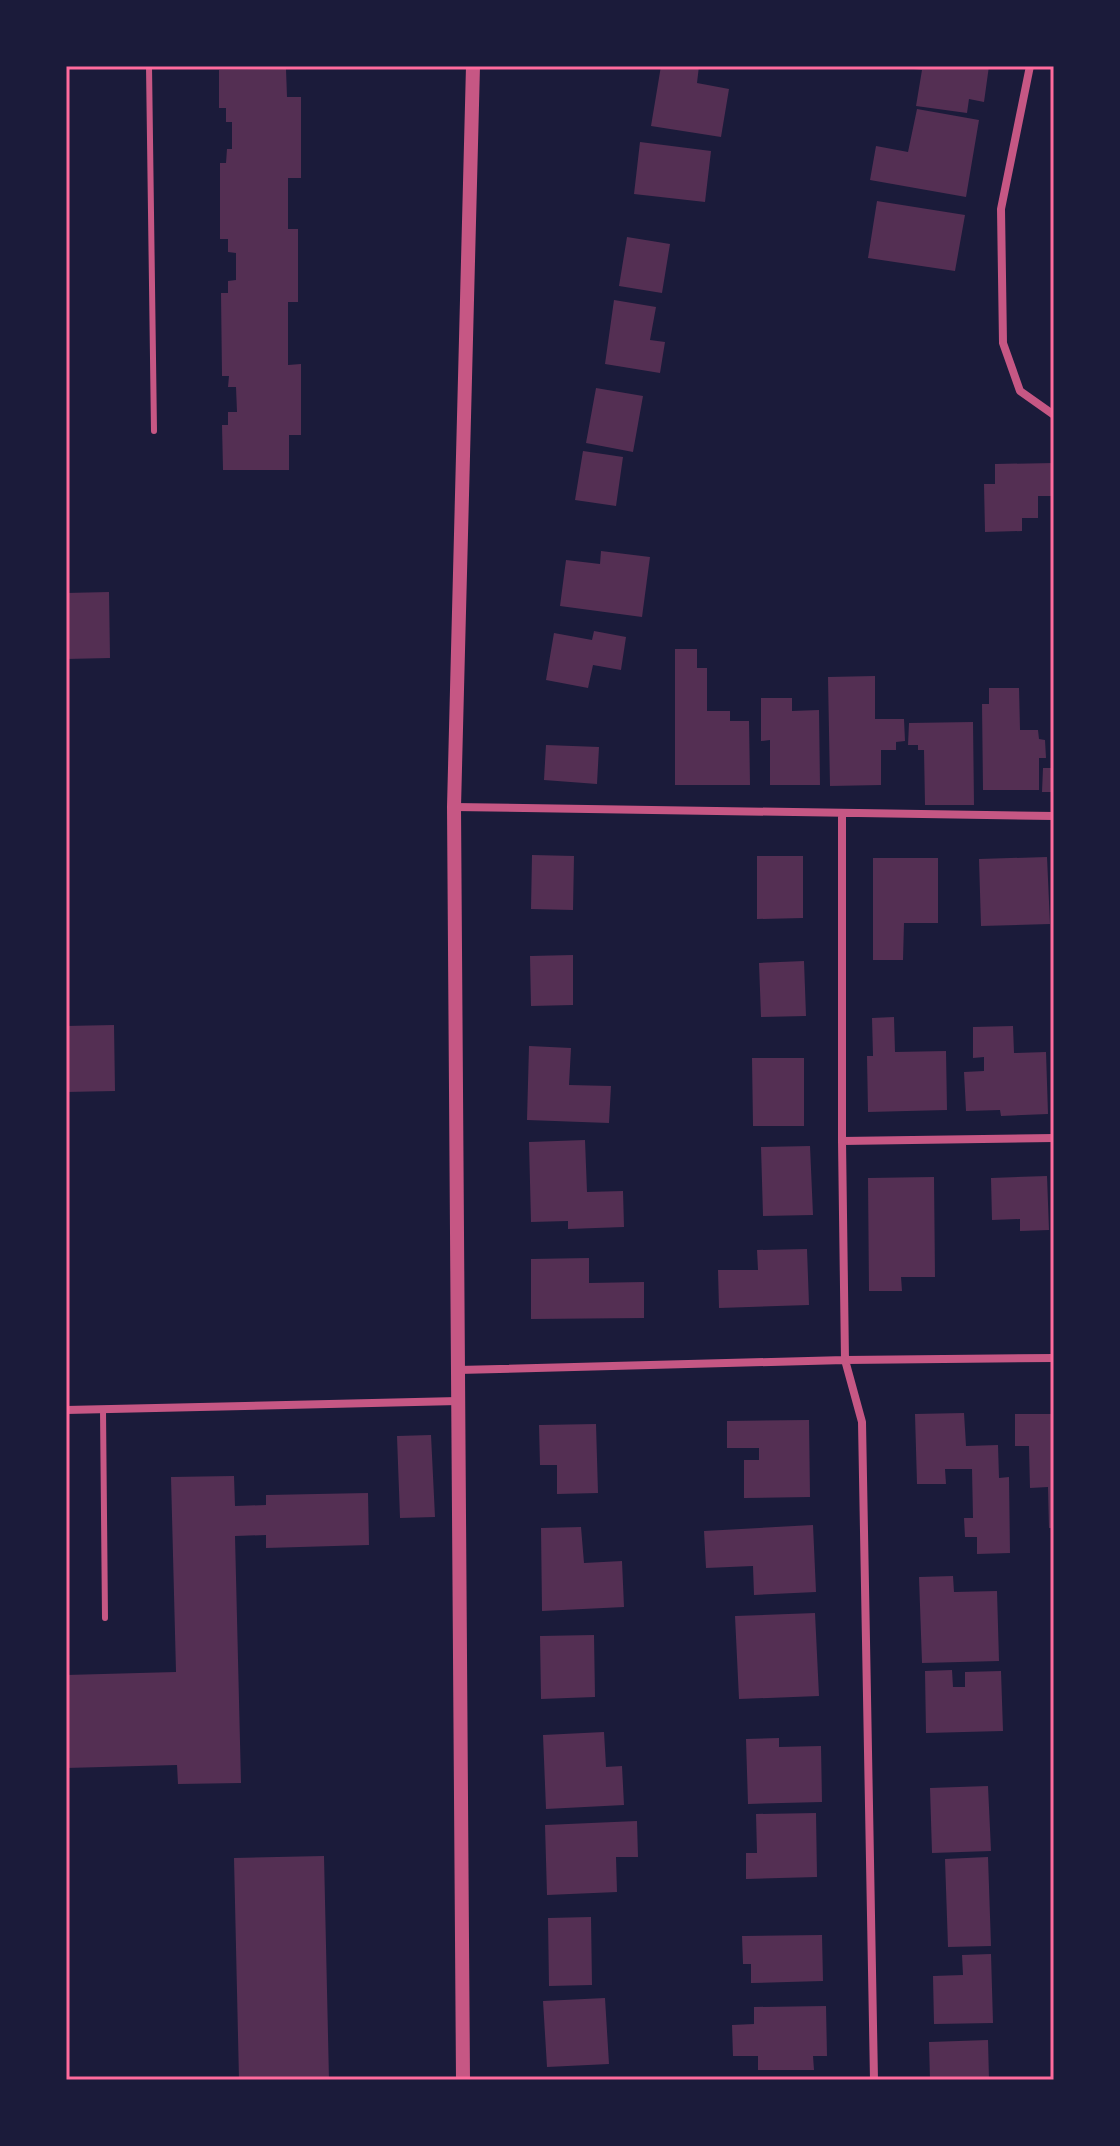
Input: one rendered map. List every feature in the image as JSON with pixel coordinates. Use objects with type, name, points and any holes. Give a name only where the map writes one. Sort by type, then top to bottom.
[{"type":"street","points":[[463,2080],[454,807],[473,66]]},
{"type":"street","points":[[1030,66],[1001,209],[1003,343],[1020,391],[1054,415]]},
{"type":"street","points":[[454,807],[1054,816]]},
{"type":"street","points":[[842,813],[845,1360],[862,1422],[874,2080]]},
{"type":"street","points":[[842,1141],[1054,1138]]},
{"type":"street","points":[[457,1370],[1054,1358]]},
{"type":"street","points":[[66,1410],[458,1401]]},
{"type":"lane","points":[[149,66],[154,431]]},
{"type":"lane","points":[[103,1410],[105,1618]]},
{"type":"building","points":[[661,66],[699,66],[697,83],[729,89],[721,137],[651,126]]},
{"type":"building","points":[[905,66],[989,66],[984,102],[969,99],[967,113],[916,106],[922,70]]},
{"type":"building","points":[[286,69],[287,97],[301,97],[301,178],[288,178],[288,229],[298,229],[298,302],[288,302],[288,365],[301,364],[301,435],[289,435],[289,470],[223,470],[222,425],[228,425],[228,412],[237,412],[236,387],[228,387],[229,376],[222,376],[221,293],[228,293],[228,281],[236,280],[236,253],[228,252],[228,239],[220,239],[220,163],[226,163],[227,149],[232,149],[232,122],[226,122],[226,108],[219,108],[219,70]]},
{"type":"building","points":[[917,109],[979,120],[966,197],[870,180],[876,146],[908,152]]},
{"type":"building","points":[[640,142],[711,151],[705,202],[634,194]]},
{"type":"building","points":[[877,201],[965,215],[955,271],[868,258]]},
{"type":"building","points":[[627,237],[670,244],[662,293],[619,286]]},
{"type":"building","points":[[614,300],[656,307],[650,340],[665,342],[660,373],[605,364]]},
{"type":"building","points":[[596,388],[643,396],[633,452],[586,443]]},
{"type":"building","points":[[583,451],[623,457],[616,506],[575,500]]},
{"type":"building","points":[[1054,463],[1054,496],[1038,496],[1038,518],[1022,518],[1022,531],[985,532],[984,484],[995,484],[995,464]]},
{"type":"building","points":[[601,551],[650,557],[642,617],[560,606],[566,560],[600,564]]},
{"type":"building","points":[[109,592],[110,658],[66,659],[66,593]]},
{"type":"building","points":[[594,631],[626,637],[621,670],[593,665],[588,688],[546,680],[554,633],[592,640]]},
{"type":"building","points":[[675,649],[697,649],[697,668],[707,668],[707,711],[730,711],[730,721],[749,721],[750,785],[675,785]]},
{"type":"building","points":[[875,676],[875,719],[904,719],[905,741],[896,742],[896,750],[881,750],[881,785],[830,786],[828,677]]},
{"type":"building","points":[[989,688],[1019,688],[1020,730],[1038,730],[1039,739],[1045,740],[1046,758],[1039,758],[1039,790],[983,790],[982,704],[989,704]]},
{"type":"building","points":[[761,698],[792,698],[792,711],[819,710],[820,785],[770,785],[770,740],[761,741]]},
{"type":"building","points":[[973,722],[974,805],[925,805],[924,750],[918,750],[918,745],[908,745],[909,723]]},
{"type":"building","points":[[546,745],[599,747],[597,784],[544,780]]},
{"type":"building","points":[[1043,768],[1054,768],[1054,792],[1042,792]]},
{"type":"building","points":[[532,855],[574,856],[573,910],[531,909]]},
{"type":"building","points":[[757,856],[803,856],[803,918],[757,919]]},
{"type":"building","points":[[1047,857],[1050,924],[981,926],[979,859]]},
{"type":"building","points":[[873,858],[938,858],[938,923],[904,923],[903,960],[873,960]]},
{"type":"building","points":[[573,955],[573,1005],[531,1006],[530,956]]},
{"type":"building","points":[[804,961],[806,1016],[761,1017],[759,963]]},
{"type":"building","points":[[894,1017],[895,1052],[946,1051],[947,1110],[868,1112],[867,1056],[873,1056],[872,1018]]},
{"type":"building","points":[[114,1025],[115,1091],[66,1092],[66,1026]]},
{"type":"building","points":[[1013,1026],[1014,1053],[1046,1052],[1048,1114],[1001,1116],[1000,1110],[966,1111],[964,1072],[984,1071],[984,1057],[973,1058],[973,1027]]},
{"type":"building","points":[[529,1046],[571,1048],[569,1085],[611,1086],[609,1123],[527,1120]]},
{"type":"building","points":[[752,1058],[804,1058],[804,1126],[753,1126]]},
{"type":"building","points":[[585,1140],[587,1192],[623,1191],[624,1227],[568,1229],[568,1221],[531,1222],[529,1142]]},
{"type":"building","points":[[810,1146],[813,1215],[763,1216],[761,1147]]},
{"type":"building","points":[[1047,1176],[1049,1230],[1020,1231],[1020,1219],[992,1220],[991,1178]]},
{"type":"building","points":[[934,1177],[935,1277],[901,1277],[902,1291],[869,1291],[868,1178]]},
{"type":"building","points":[[807,1249],[809,1305],[719,1308],[718,1270],[758,1270],[757,1250]]},
{"type":"building","points":[[589,1258],[589,1283],[644,1282],[644,1318],[531,1319],[531,1259]]},
{"type":"building","points":[[964,1413],[966,1446],[998,1445],[999,1478],[1009,1477],[1010,1553],[977,1554],[977,1537],[965,1537],[964,1518],[973,1518],[972,1469],[945,1469],[946,1484],[917,1484],[915,1414]]},
{"type":"building","points":[[1015,1414],[1054,1414],[1054,1528],[1049,1528],[1048,1487],[1030,1488],[1029,1446],[1015,1446]]},
{"type":"building","points":[[809,1420],[810,1497],[744,1498],[744,1460],[759,1460],[759,1448],[727,1448],[727,1421]]},
{"type":"building","points":[[596,1424],[598,1493],[557,1494],[557,1465],[540,1465],[539,1425]]},
{"type":"building","points":[[431,1435],[435,1517],[400,1518],[397,1436]]},
{"type":"building","points":[[234,1476],[235,1506],[266,1505],[266,1495],[368,1493],[369,1545],[266,1548],[266,1535],[235,1536],[241,1783],[178,1784],[177,1765],[66,1768],[66,1675],[176,1672],[171,1477]]},
{"type":"building","points":[[813,1525],[816,1592],[754,1595],[753,1566],[706,1568],[704,1531]]},
{"type":"building","points":[[581,1527],[584,1563],[622,1561],[624,1607],[542,1611],[541,1528]]},
{"type":"building","points":[[953,1576],[954,1592],[997,1591],[999,1661],[922,1663],[919,1577]]},
{"type":"building","points":[[815,1613],[819,1696],[739,1699],[735,1616]]},
{"type":"building","points":[[594,1635],[595,1697],[541,1699],[540,1636]]},
{"type":"building","points":[[952,1670],[953,1687],[965,1687],[965,1672],[1001,1671],[1003,1731],[926,1733],[925,1671]]},
{"type":"building","points":[[604,1732],[606,1767],[622,1766],[624,1805],[546,1809],[543,1735]]},
{"type":"building","points":[[779,1738],[779,1747],[821,1746],[822,1802],[748,1804],[746,1739]]},
{"type":"building","points":[[988,1786],[991,1851],[932,1853],[930,1788]]},
{"type":"building","points":[[816,1813],[817,1877],[746,1879],[746,1853],[757,1853],[756,1814]]},
{"type":"building","points":[[637,1821],[638,1857],[616,1857],[617,1892],[547,1895],[545,1825]]},
{"type":"building","points":[[324,1856],[329,2080],[239,2080],[234,1858]]},
{"type":"building","points":[[988,1857],[991,1946],[948,1947],[945,1859]]},
{"type":"building","points":[[591,1917],[592,1985],[549,1986],[548,1918]]},
{"type":"building","points":[[822,1935],[823,1981],[751,1983],[751,1964],[743,1964],[742,1936]]},
{"type":"building","points":[[991,1954],[993,2023],[934,2024],[933,1976],[963,1975],[962,1955]]},
{"type":"building","points":[[605,1998],[609,2064],[547,2067],[543,2001]]},
{"type":"building","points":[[826,2006],[827,2056],[813,2056],[814,2070],[758,2070],[758,2056],[733,2056],[732,2025],[754,2024],[754,2007]]},
{"type":"building","points":[[988,2040],[989,2080],[930,2080],[929,2042]]}]
